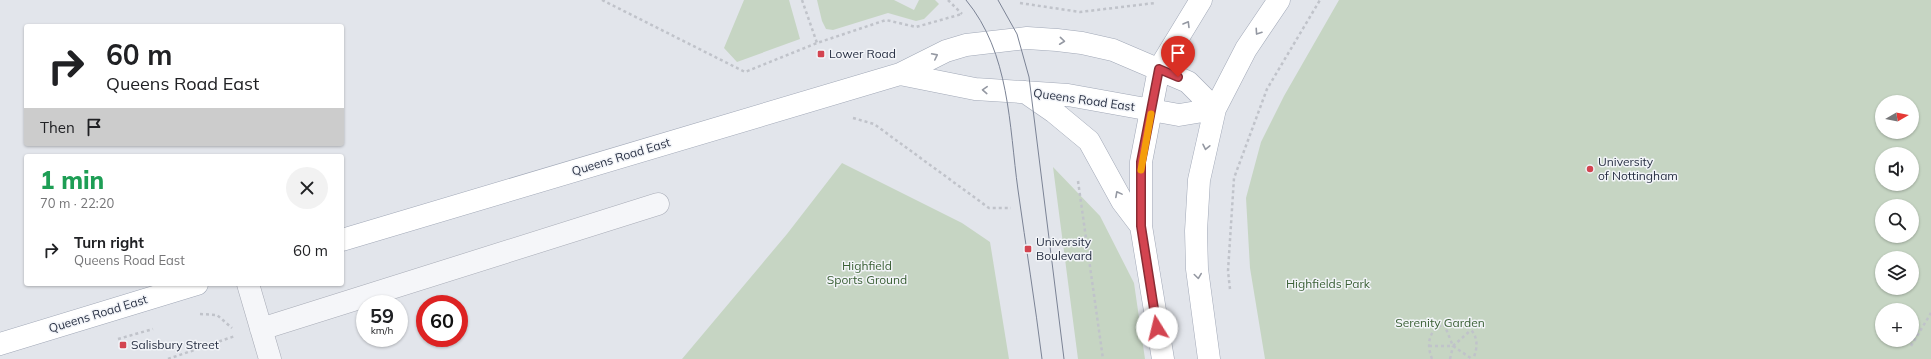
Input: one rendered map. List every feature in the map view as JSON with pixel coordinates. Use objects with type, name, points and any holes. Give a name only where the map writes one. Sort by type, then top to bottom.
[{"type":"main road","points":[[1163,359],[1141,226],[1141,162],[1159,69],[1201,0]]},
{"type":"main road","points":[[1209,359],[1197,269],[1196,232],[1199,180],[1215,109],[1246,50],[1280,0]]},
{"type":"main road","name":"Queens Road East","points":[[344,239],[900,74],[953,49],[983,42],[1027,38],[1082,43],[1113,50],[1188,82],[1215,109]]},
{"type":"main road","name":"Queens Road East","points":[[900,74],[975,89],[1068,95],[1179,115],[1215,109]]},
{"type":"main road","points":[[1024,91],[1054,112],[1089,141],[1122,201],[1141,226]]},
{"type":"main road","name":"Queens Road East","points":[[0,344],[189,286]]},
{"type":"street","points":[[261,329],[658,204]]},
{"type":"street","points":[[249,286],[270,359]]},
{"type":"path","points":[[602,0],[745,72],[817,43],[886,20],[916,27],[962,14],[948,0]]},
{"type":"path","points":[[802,0],[817,43]]},
{"type":"path","points":[[1230,293],[1228,271],[1234,178],[1267,90],[1320,0]]},
{"type":"path","points":[[1020,3],[1080,12],[1155,4]]},
{"type":"path","points":[[849,117],[874,124],[989,208],[1011,208]]},
{"type":"path","points":[[1081,197],[1103,359]]},
{"type":"path","points":[[1919,334],[1931,313]]},
{"type":"path","points":[[168,359],[238,335],[217,315],[201,314],[194,316]]},
{"type":"path","points":[[1432,359],[1428,350],[1429,340],[1433,331],[1444,324],[1451,322],[1467,326],[1471,330],[1476,338],[1476,350],[1472,359],[1454,346],[1444,324]]},
{"type":"path","points":[[114,340],[158,327]]},
{"type":"path","points":[[1450,359],[1454,346],[1471,330]]},
{"type":"path","points":[[1429,346],[1454,346]]},
{"type":"green space","points":[[744,0],[789,0],[800,39],[737,62],[724,48]]},
{"type":"green space","points":[[817,0],[894,0],[914,10],[919,0],[935,0],[939,4],[924,19],[916,21],[888,13],[833,30],[826,29],[822,21]]},
{"type":"green space","name":"University of Nottingham","points":[[1339,0],[1931,0],[1931,359],[1265,359],[1250,268],[1246,198],[1261,142],[1284,96]]},
{"type":"green space","name":"Highfield Sports Ground","points":[[842,163],[962,223],[990,242],[1009,359],[682,359],[787,234]]},
{"type":"green space","points":[[1053,167],[1100,216],[1134,283],[1145,359],[1078,359]]},
{"type":"tram line","points":[[966,0],[980,21],[991,43],[1005,90],[1042,359]]},
{"type":"tram line","points":[[998,0],[1017,34],[1029,77],[1064,359]]},
{"type":"slow traffic","points":[[1141,170],[1141,162],[1151,114]]},
{"type":"place","name":"Lower Road","points":[[821,54]]},
{"type":"place","name":"University of Nottingham","points":[[1590,169]]},
{"type":"place","name":"University Boulevard","points":[[1028,249]]},
{"type":"place","name":"Salisbury Street","points":[[123,345]]},
{"type":"route","points":[[1157,328],[1141,226],[1141,162],[1159,69],[1178,77]]},
{"type":"park label","name":"Highfields Park","points":[[1328,284]]},
{"type":"park label","name":"Serenity Garden","points":[[1440,323]]}]
